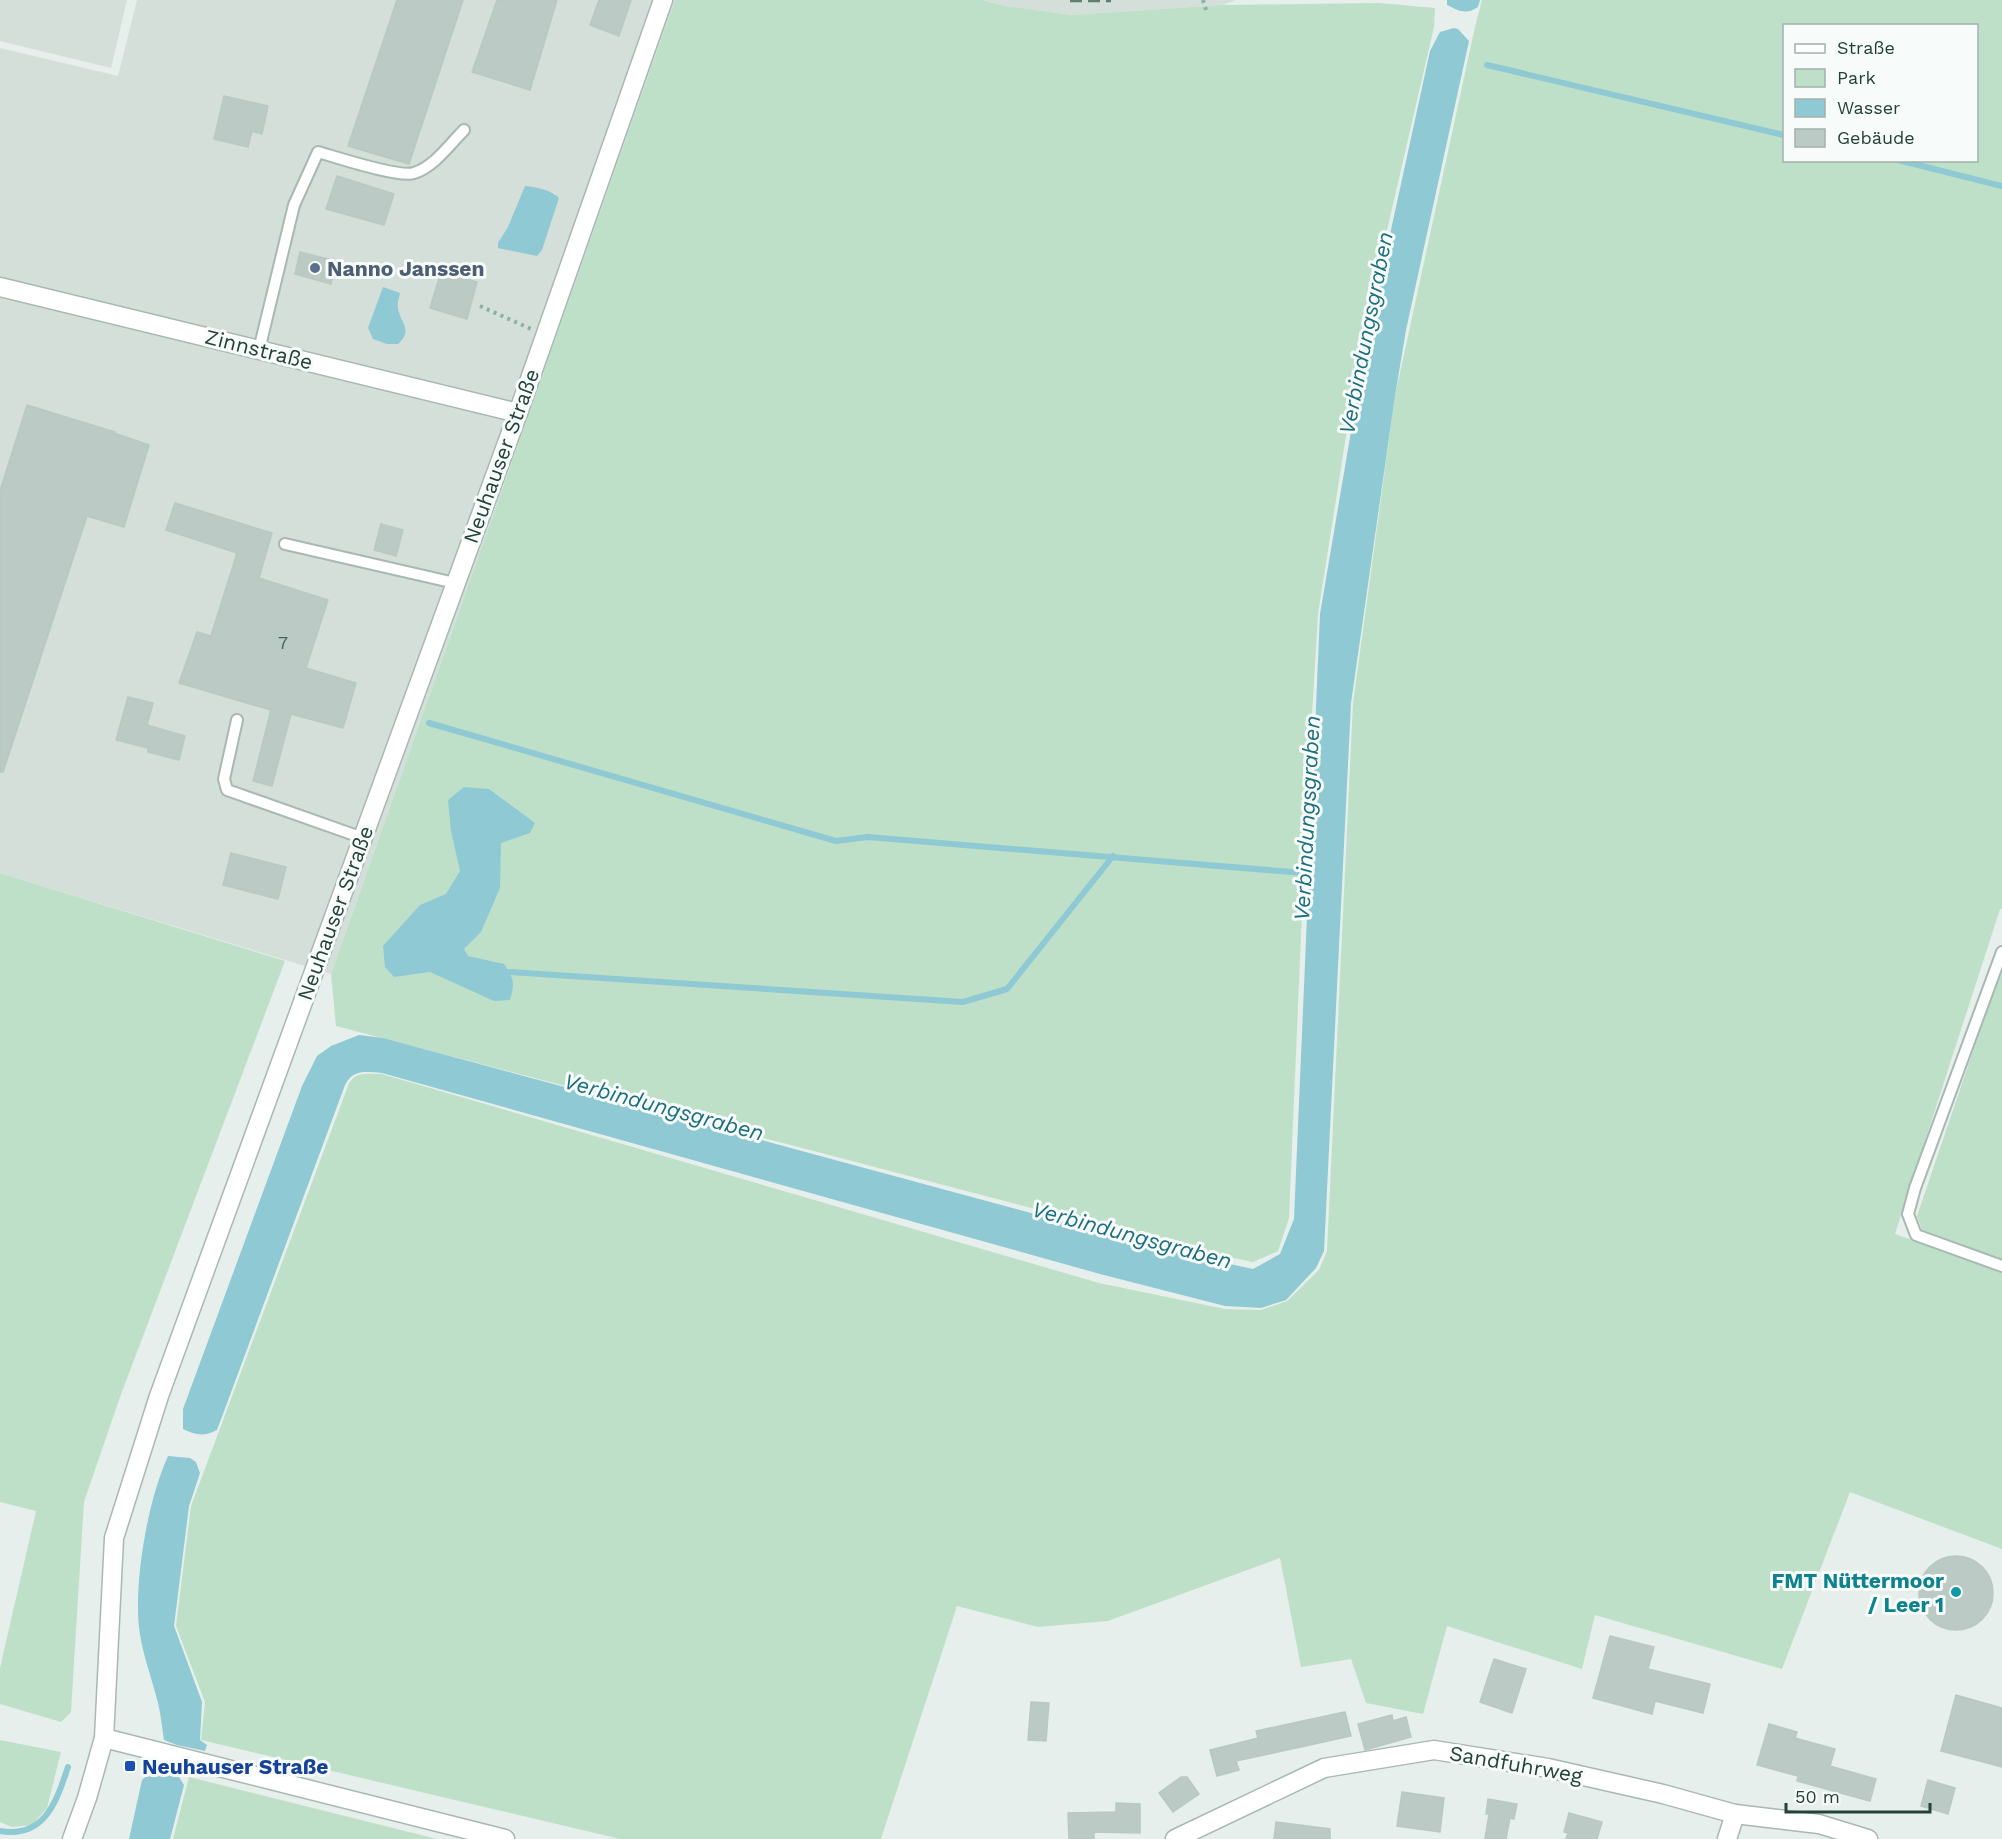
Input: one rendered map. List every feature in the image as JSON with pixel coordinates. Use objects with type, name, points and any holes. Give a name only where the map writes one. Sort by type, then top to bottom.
[{"type":"street","name":"Neuhauser Straße","points":[[72,1839],[87,1798],[104,1738],[114,1538],[159,1396],[518,413],[663,0]]},
{"type":"street","name":"Zinnstraße","points":[[0,287],[518,413]]},
{"type":"street","points":[[104,1738],[505,1839]]},
{"type":"street","name":"Sandfuhrweg","points":[[1175,1839],[1324,1768],[1434,1750],[1548,1768],[1663,1794],[1735,1814],[1819,1824],[1868,1839]]},
{"type":"street","points":[[1727,1839],[1735,1814]]},
{"type":"lane","points":[[260,350],[294,205],[318,152],[399,174],[414,174],[432,162],[464,130]]},
{"type":"lane","points":[[285,544],[455,583]]},
{"type":"lane","points":[[237,720],[224,779],[227,790],[363,838]]},
{"type":"lane","points":[[2002,952],[1915,1188],[1908,1214],[1916,1235],[2002,1266]]},
{"type":"path","points":[[1203,0],[1206,10]]},
{"type":"path","points":[[480,306],[545,336]]},
{"type":"shaded area","points":[[0,0],[127,0],[111,68],[0,41]]},
{"type":"shaded area","points":[[137,0],[675,0],[331,974],[0,873],[0,48],[118,76]]},
{"type":"shaded area","points":[[982,0],[1236,0],[1222,5],[1072,15],[1006,6]]},
{"type":"green space","points":[[675,0],[982,0],[1006,6],[1072,15],[1222,5],[1379,3],[1435,8],[1434,27],[1360,347],[1318,614],[1306,818],[1289,1218],[1278,1251],[1253,1262],[1184,1248],[336,1026],[331,974]]},
{"type":"green space","points":[[1482,0],[2002,0],[2002,909],[2000,909],[1895,1234],[2002,1272],[2002,1549],[1850,1492],[1782,1669],[1595,1615],[1582,1669],[1447,1626],[1423,1714],[1366,1703],[1351,1659],[1301,1667],[1280,1558],[1108,1621],[1038,1627],[957,1606],[881,1839],[620,1839],[201,1740],[205,1702],[176,1626],[191,1506],[348,1086],[357,1076],[382,1074],[1099,1283],[1225,1309],[1261,1310],[1287,1301],[1319,1270],[1327,1251],[1353,703],[1395,396]]},
{"type":"green space","points":[[0,873],[285,961],[120,1397],[84,1502],[71,1712],[61,1722],[0,1704],[0,1668],[36,1511],[0,1502]]},
{"type":"green space","points":[[2002,966],[2002,1259],[1922,1230],[1917,1216]]},
{"type":"green space","points":[[0,1740],[61,1752],[47,1808],[32,1825],[12,1827],[0,1822]]},
{"type":"green space","points":[[189,1777],[437,1839],[173,1839]]},
{"type":"water","points":[[1447,0],[1480,0],[1478,7],[1466,11],[1447,5]]},
{"type":"water","points":[[1458,29],[1469,41],[1406,330],[1351,703],[1324,1251],[1316,1268],[1286,1300],[1261,1308],[1225,1306],[1100,1274],[382,1073],[360,1073],[352,1076],[345,1085],[217,1430],[208,1434],[200,1434],[183,1429],[183,1409],[302,1086],[317,1056],[331,1046],[359,1035],[383,1038],[1183,1254],[1253,1269],[1280,1254],[1294,1219],[1320,614],[1365,349],[1430,51],[1440,32]]},
{"type":"water","points":[[525,186],[544,189],[559,198],[542,250],[537,256],[498,248],[498,243],[508,227]]},
{"type":"water","points":[[383,287],[400,293],[398,308],[406,330],[403,339],[398,344],[387,344],[373,339],[368,328]]},
{"type":"water","points":[[464,787],[489,789],[535,823],[530,833],[501,843],[500,888],[481,932],[464,949],[468,956],[504,964],[513,981],[510,1000],[494,1001],[430,972],[394,977],[385,967],[383,946],[420,905],[446,894],[460,871],[451,831],[448,800]]},
{"type":"water","points":[[168,1456],[190,1458],[196,1462],[200,1473],[189,1506],[174,1626],[202,1702],[200,1740],[207,1745],[205,1751],[164,1740],[159,1708],[140,1637],[138,1608],[144,1540],[154,1495]]},
{"type":"water","points":[[156,1768],[177,1774],[184,1785],[170,1839],[129,1839],[142,1780]]},
{"type":"building","points":[[397,0],[463,0],[409,164],[348,146]]},
{"type":"building","points":[[497,0],[557,0],[530,90],[472,72]]},
{"type":"building","points":[[599,0],[631,0],[619,36],[590,25]]},
{"type":"building","points":[[224,96],[268,106],[262,134],[252,131],[248,147],[214,139]]},
{"type":"building","points":[[337,176],[394,194],[384,225],[326,209]]},
{"type":"building","points":[[300,252],[336,261],[331,284],[295,274]]},
{"type":"building","points":[[441,272],[477,282],[467,319],[430,308]]},
{"type":"building","points":[[27,405],[149,445],[124,527],[87,516],[3,772],[0,772],[0,491]]},
{"type":"building","points":[[175,503],[272,533],[259,578],[328,600],[306,668],[356,683],[343,728],[291,714],[272,786],[253,781],[271,710],[179,683],[197,632],[211,636],[237,553],[166,530]]},
{"type":"building","points":[[381,524],[403,530],[396,556],[374,550]]},
{"type":"building","points":[[128,697],[153,703],[147,725],[185,736],[179,760],[148,752],[148,748],[116,740]]},
{"type":"building","points":[[231,853],[286,867],[278,899],[223,885]]},
{"type":"building","name":"FMT Nüttermoor / Leer 1","points":[[1956,1556],[1977,1562],[1987,1572],[1993,1593],[1987,1614],[1977,1624],[1956,1630],[1935,1624],[1925,1614],[1919,1593],[1925,1572],[1935,1562]]},
{"type":"building","points":[[1610,1636],[1654,1647],[1648,1669],[1710,1684],[1703,1713],[1655,1701],[1652,1714],[1593,1698]]},
{"type":"building","points":[[1494,1659],[1526,1669],[1512,1713],[1480,1702]]},
{"type":"building","points":[[1956,1695],[2002,1708],[2002,1767],[1941,1751]]},
{"type":"building","points":[[1031,1702],[1049,1703],[1046,1741],[1028,1740]]},
{"type":"building","points":[[1345,1712],[1351,1736],[1236,1761],[1239,1770],[1217,1776],[1210,1750],[1258,1738],[1256,1731]]},
{"type":"building","points":[[1392,1715],[1393,1721],[1406,1717],[1411,1737],[1365,1750],[1358,1724]]},
{"type":"building","points":[[1769,1724],[1797,1732],[1795,1738],[1835,1749],[1830,1766],[1876,1779],[1870,1801],[1797,1781],[1798,1776],[1757,1765]]},
{"type":"building","points":[[1181,1777],[1187,1777],[1199,1794],[1173,1812],[1159,1793]]},
{"type":"building","points":[[1928,1780],[1955,1788],[1948,1814],[1921,1806]]},
{"type":"building","points":[[1402,1792],[1444,1798],[1440,1832],[1397,1826]]},
{"type":"building","points":[[1488,1799],[1517,1804],[1514,1819],[1510,1818],[1506,1839],[1485,1839],[1489,1814],[1486,1814]]},
{"type":"building","points":[[1116,1803],[1140,1804],[1140,1833],[1094,1832],[1094,1839],[1069,1839],[1068,1813],[1116,1812]]},
{"type":"building","points":[[1569,1813],[1602,1822],[1597,1839],[1566,1839],[1568,1833],[1564,1832]]},
{"type":"building","points":[[1276,1822],[1330,1829],[1330,1839],[1274,1839]]},
{"type":"waterway","points":[[1487,65],[1783,135]]},
{"type":"waterway","points":[[1906,162],[2002,186]]},
{"type":"waterway","name":"Verbindungsgraben","points":[[429,723],[836,841],[868,837],[1316,874]]},
{"type":"waterway","points":[[510,972],[963,1002],[1007,989],[1113,856]]},
{"type":"waterway","points":[[0,1831],[16,1832],[39,1823],[54,1803],[68,1767]]},
{"type":"railway","points":[[1070,0],[1111,0]]},
{"type":"place","name":"Nanno Janssen","points":[[315,268]]},
{"type":"place","name":"FMT Nüttermoor / Leer 1","points":[[1956,1592]]},
{"type":"place","name":"Neuhauser Straße","points":[[130,1766]]}]
